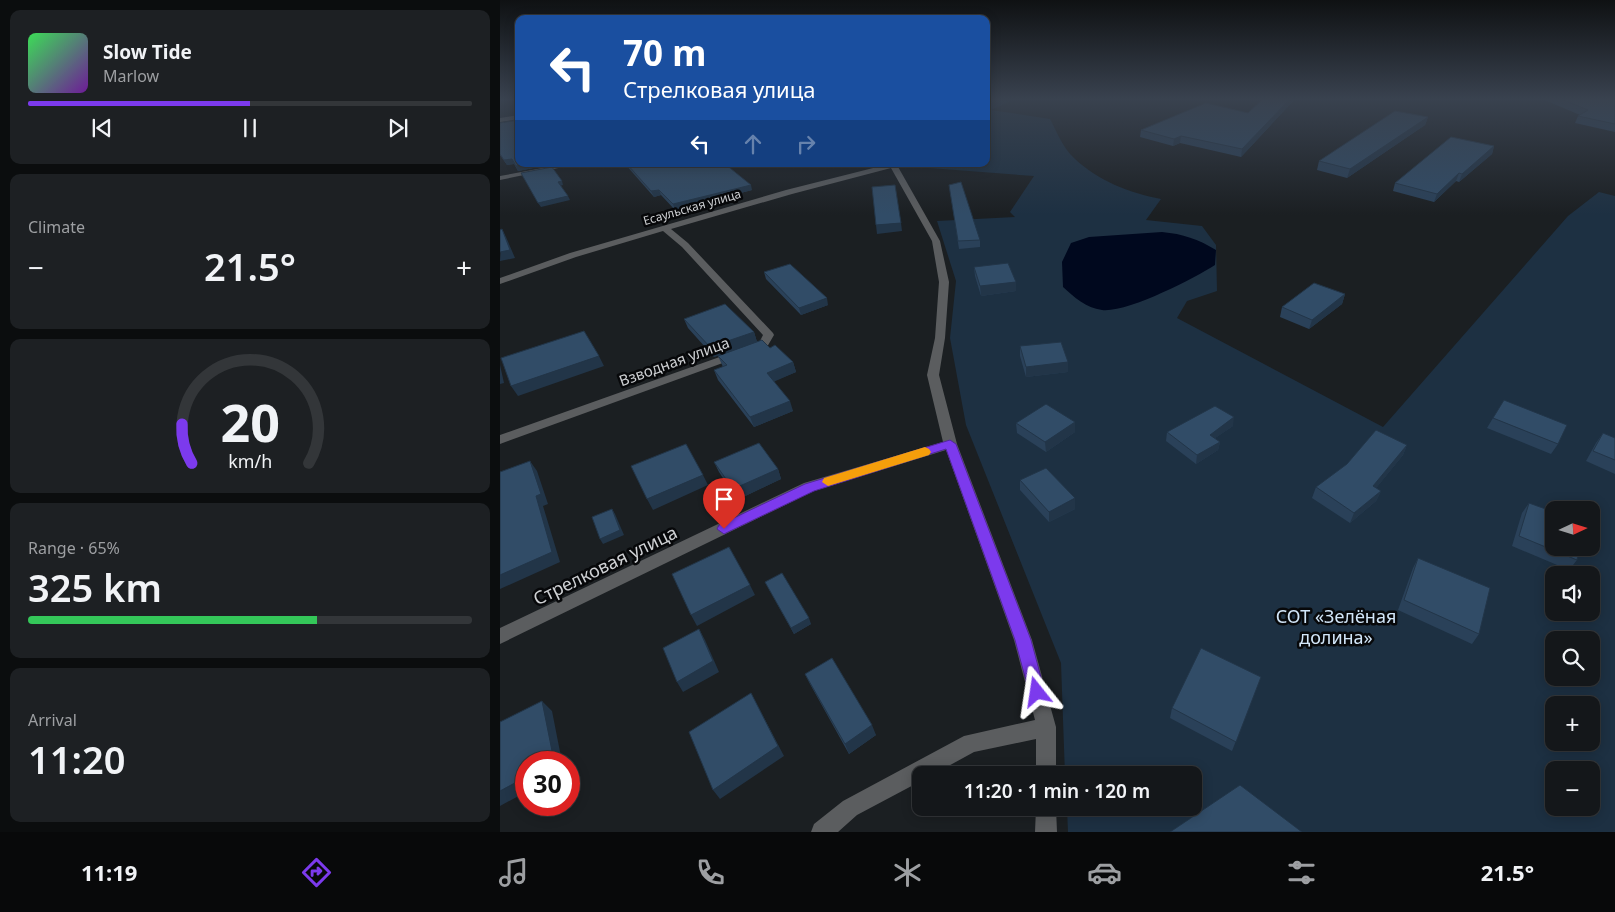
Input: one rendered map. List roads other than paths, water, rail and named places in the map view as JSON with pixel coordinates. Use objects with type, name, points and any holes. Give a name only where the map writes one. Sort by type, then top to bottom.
[{"type":"street","points":[[500,178],[558,167]]},
{"type":"street","name":"Есаульская улица","points":[[500,281],[573,254],[881,167]]},
{"type":"street","points":[[894,167],[936,241],[944,282],[940,338],[933,375],[950,444],[1023,640],[1046,726],[1046,766]]},
{"type":"street","name":"Взводная улица","points":[[500,440],[763,345],[770,335],[685,245],[665,229]]},
{"type":"street","name":"Стрелковая улица","points":[[500,636],[809,487],[950,444]]},
{"type":"street","points":[[822,832],[850,808],[971,742],[1046,726]]},
{"type":"street","points":[[1046,816],[1046,832]]},
{"type":"park label","name":"СОТ «Зелёная долина»","points":[[1336,626]]}]
